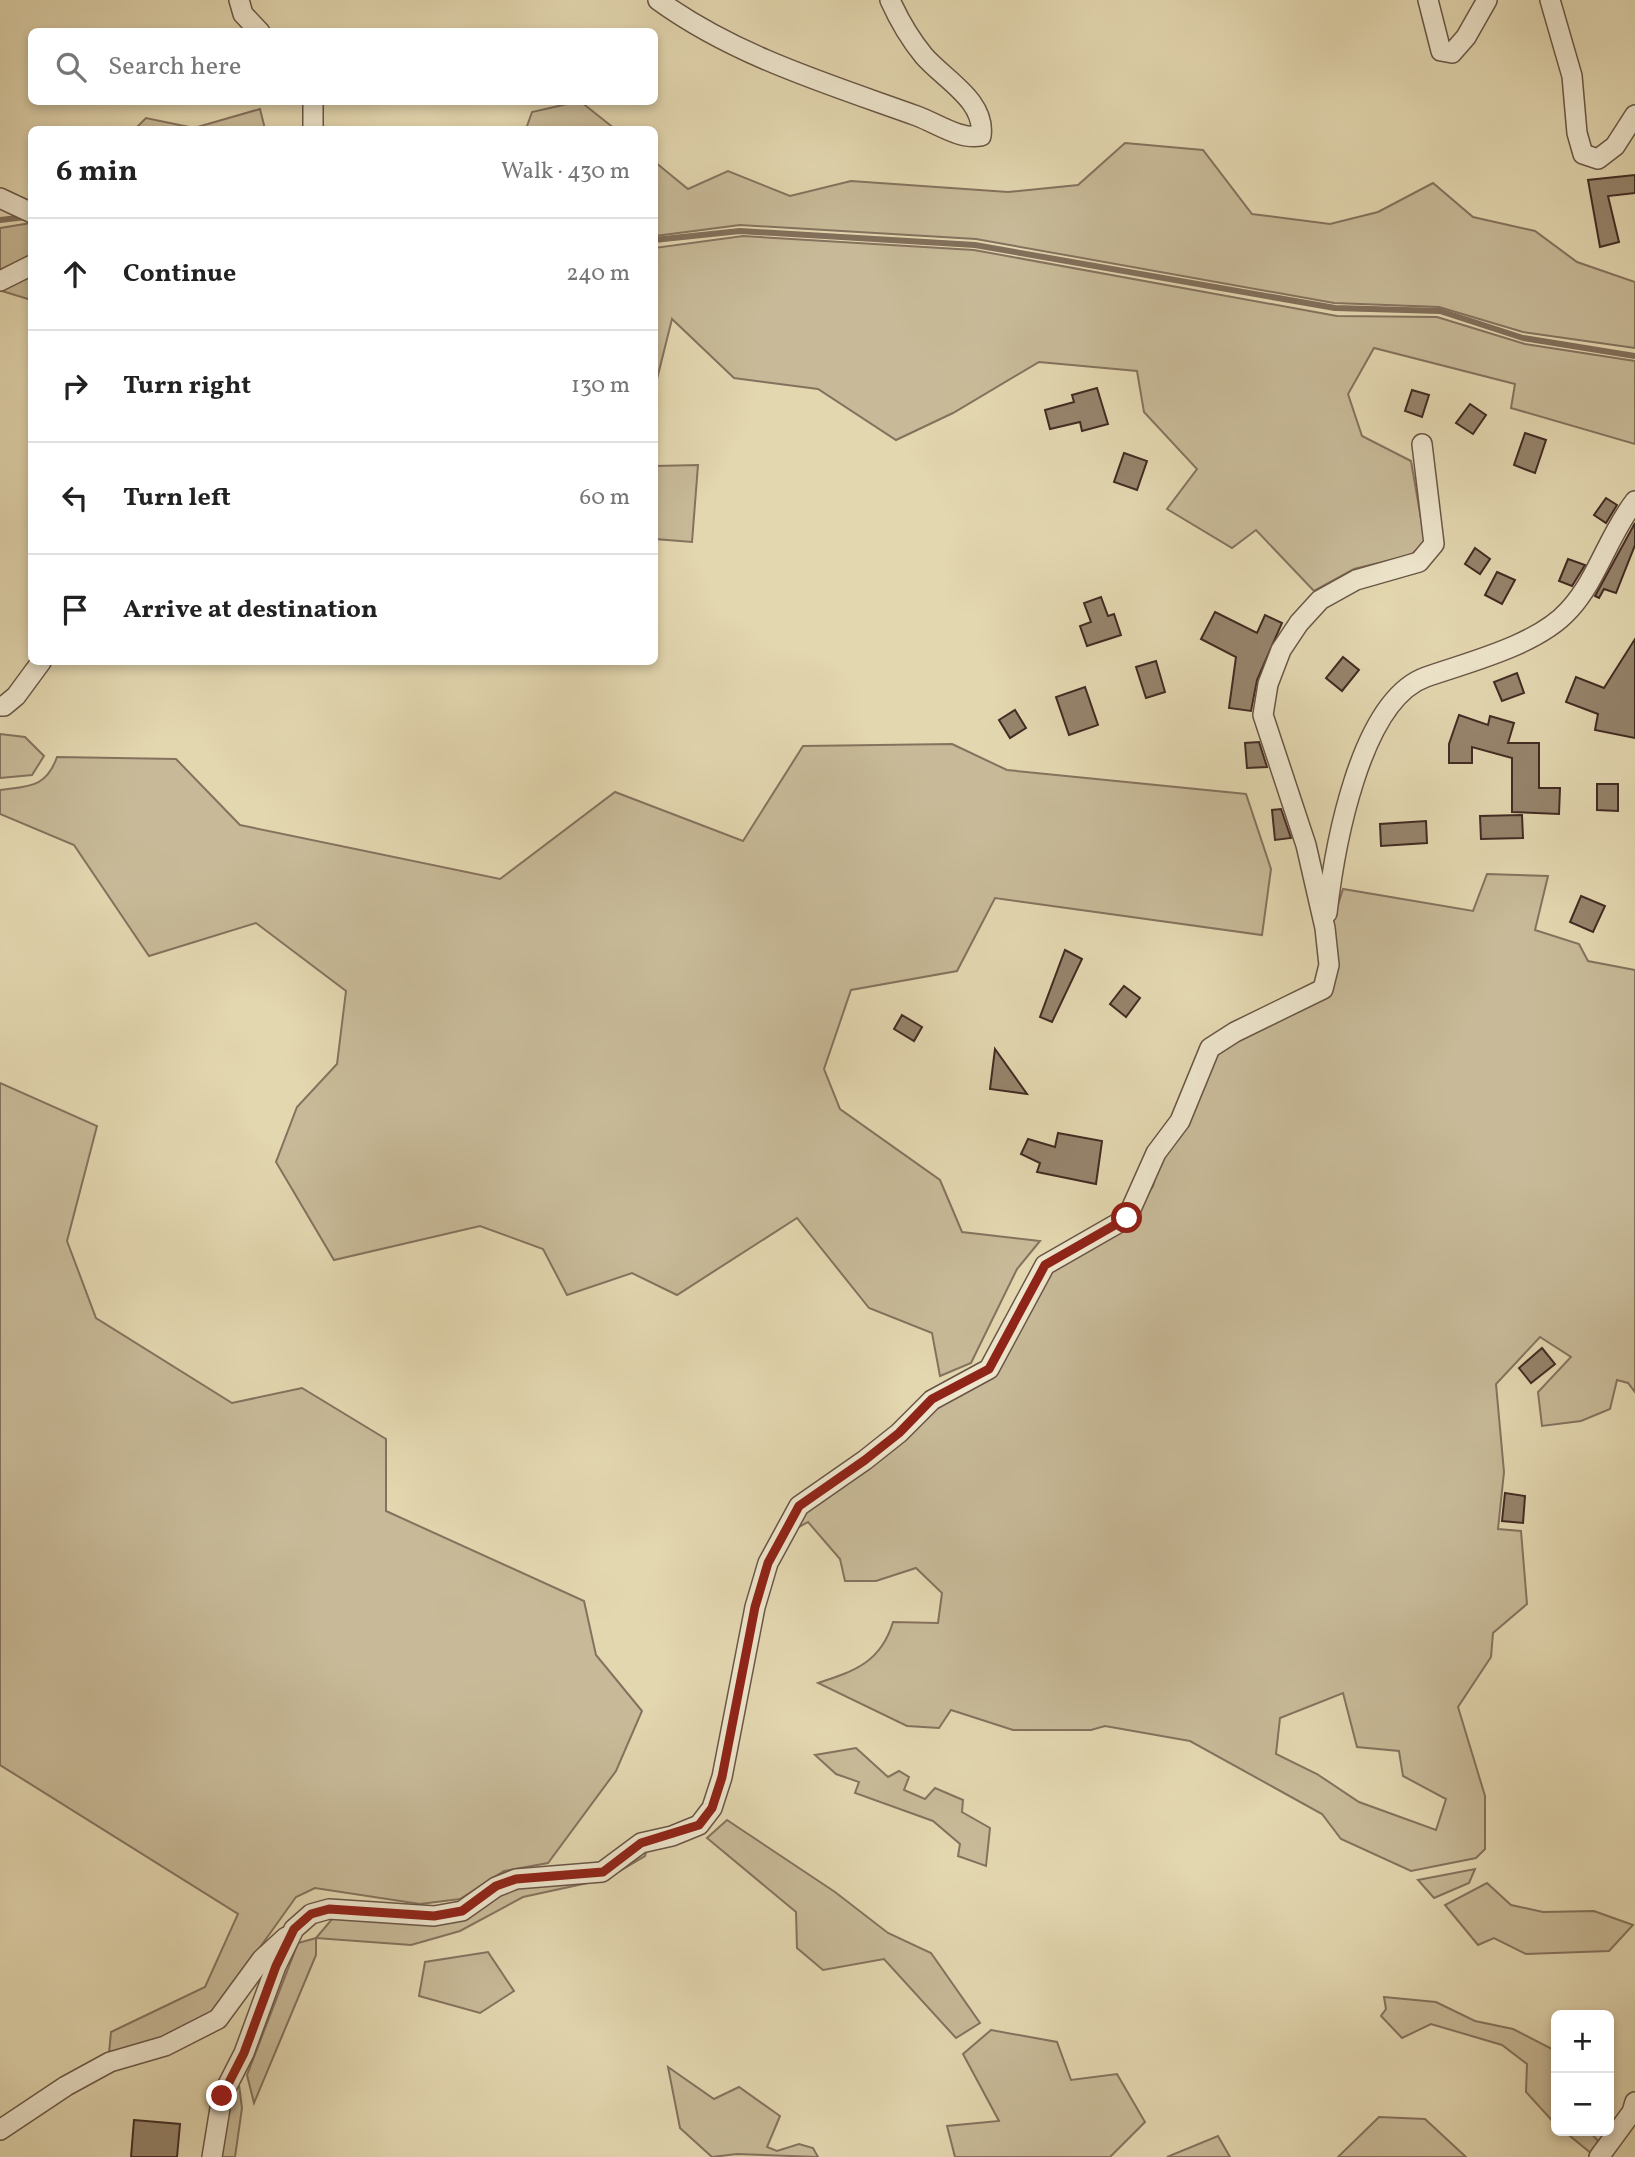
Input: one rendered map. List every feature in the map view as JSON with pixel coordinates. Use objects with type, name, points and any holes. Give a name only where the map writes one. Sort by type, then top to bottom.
[{"type":"street","points":[[239,0],[243,14],[256,28]]},
{"type":"street","points":[[657,0],[679,16],[766,62],[937,123],[968,139],[981,136],[983,122],[976,106],[923,55],[901,24],[890,0]]},
{"type":"street","points":[[1428,0],[1441,51],[1452,53],[1466,37],[1487,0]]},
{"type":"street","points":[[1550,0],[1572,76],[1577,133],[1583,153],[1598,159],[1615,146],[1635,115]]},
{"type":"street","points":[[313,105],[313,126]]},
{"type":"street","points":[[0,198],[28,211]]},
{"type":"street","points":[[0,281],[28,267]]},
{"type":"street","points":[[0,2130],[66,2086],[110,2062],[165,2046],[218,2019],[262,1959],[311,1914],[329,1909],[434,1916],[462,1911],[496,1886],[516,1879],[603,1872],[641,1843],[699,1825],[712,1808],[722,1777],[755,1607],[768,1563],[799,1506],[890,1440],[932,1399],[989,1369],[1045,1265],[1127,1218],[1156,1153],[1180,1121],[1210,1048],[1235,1032],[1323,989],[1329,965],[1325,928],[1306,845],[1263,715],[1268,684],[1281,650],[1298,623],[1320,600],[1356,580],[1419,562],[1434,544],[1422,444]]},
{"type":"street","points":[[1325,928],[1330,884],[1357,770],[1383,714],[1402,691],[1423,678],[1535,634],[1569,611],[1635,501]]},
{"type":"street","points":[[0,706],[16,696],[39,665]]},
{"type":"street","points":[[212,2157],[222,2096],[244,2053],[276,1966],[294,1929]]},
{"type":"street","points":[[1599,2157],[1632,2112],[1635,2102]]},
{"type":"shaded area","points":[[563,105],[585,105],[611,126],[527,126],[532,112]]},
{"type":"shaded area","points":[[260,109],[264,126],[201,126]]},
{"type":"shaded area","points":[[146,118],[184,126],[138,126]]},
{"type":"shaded area","points":[[1125,143],[1203,150],[1252,214],[1330,224],[1378,212],[1433,183],[1473,217],[1535,231],[1577,262],[1635,282],[1635,348],[1523,332],[1439,307],[1334,303],[976,239],[740,225],[658,236],[658,164],[688,189],[728,171],[790,196],[851,181],[1008,192],[1078,185]]},
{"type":"shaded area","points":[[28,223],[28,259],[0,273],[0,228]]},
{"type":"shaded area","points":[[743,236],[974,250],[1337,316],[1437,317],[1525,344],[1635,361],[1635,444],[1511,408],[1515,384],[1374,348],[1348,394],[1362,436],[1411,461],[1425,542],[1411,555],[1354,569],[1314,591],[1256,530],[1232,548],[1167,509],[1197,469],[1144,412],[1137,371],[1039,362],[953,413],[896,440],[818,389],[734,378],[672,319],[658,375],[658,247]]},
{"type":"shaded area","points":[[28,276],[28,299],[2,291]]},
{"type":"shaded area","points":[[698,465],[692,542],[658,539],[658,466]]},
{"type":"shaded area","points":[[0,734],[25,737],[44,756],[32,775],[0,778]]},
{"type":"shaded area","points":[[952,744],[1007,770],[1246,794],[1271,869],[1262,935],[995,898],[957,971],[851,990],[824,1069],[840,1109],[940,1180],[962,1232],[1040,1241],[1017,1269],[971,1363],[940,1376],[932,1333],[869,1308],[797,1218],[677,1295],[632,1273],[567,1295],[543,1249],[480,1226],[334,1260],[276,1162],[297,1107],[337,1064],[346,991],[256,923],[149,956],[74,845],[0,814],[0,790],[28,786],[42,780],[48,775],[57,757],[176,759],[240,825],[500,879],[615,792],[743,841],[803,746]]},
{"type":"shaded area","points":[[1487,874],[1548,876],[1535,930],[1579,944],[1588,961],[1635,970],[1635,1392],[1628,1383],[1617,1380],[1610,1409],[1581,1421],[1542,1426],[1538,1392],[1571,1357],[1540,1337],[1496,1384],[1504,1472],[1498,1529],[1521,1531],[1527,1604],[1493,1633],[1491,1657],[1458,1707],[1485,1796],[1485,1849],[1476,1858],[1411,1871],[1341,1839],[1322,1814],[1190,1741],[1105,1726],[1091,1730],[1013,1730],[951,1710],[939,1728],[907,1726],[818,1683],[855,1669],[874,1656],[888,1636],[893,1622],[938,1623],[942,1593],[916,1568],[876,1581],[845,1581],[840,1559],[808,1522],[788,1533],[809,1506],[936,1403],[967,1389],[1051,1269],[1133,1218],[1153,1186],[1162,1155],[1215,1050],[1332,990],[1330,930],[1343,889],[1473,911]],"holes":[[[1343,1693],[1357,1747],[1399,1751],[1403,1776],[1446,1799],[1436,1830],[1359,1802],[1317,1774],[1276,1754],[1280,1718]]]},
{"type":"shaded area","points":[[0,1083],[97,1126],[67,1241],[96,1318],[232,1403],[302,1388],[386,1439],[386,1511],[584,1601],[596,1655],[642,1711],[616,1771],[548,1863],[504,1871],[460,1899],[420,1904],[315,1888],[296,1897],[215,2010],[163,2037],[109,2053],[111,2032],[205,1987],[238,1914],[0,1765]]},
{"type":"shaded area","points":[[856,1748],[888,1777],[899,1771],[909,1777],[904,1790],[925,1799],[935,1788],[963,1800],[962,1812],[990,1828],[986,1866],[958,1856],[960,1844],[933,1821],[855,1793],[859,1782],[836,1774],[815,1755]]},
{"type":"shaded area","points":[[727,1820],[835,1892],[888,1933],[931,1953],[980,2023],[956,2038],[884,1959],[823,1970],[797,1948],[796,1912],[707,1838]]},
{"type":"shaded area","points":[[648,1846],[645,1856],[606,1879],[523,1897],[460,1931],[411,1945],[316,1938],[333,1918],[393,1921],[526,1882],[606,1875]]},
{"type":"shaded area","points":[[1475,1869],[1469,1883],[1434,1898],[1418,1880]]},
{"type":"shaded area","points":[[1487,1883],[1511,1905],[1543,1912],[1594,1911],[1633,1925],[1609,1951],[1526,1954],[1494,1938],[1478,1945],[1445,1905]]},
{"type":"shaded area","points":[[316,1938],[316,1955],[254,2103],[247,2075],[298,1943]]},
{"type":"shaded area","points":[[488,1952],[514,1991],[480,2013],[419,1996],[425,1962]]},
{"type":"shaded area","points":[[1384,1997],[1436,2002],[1475,2021],[1513,2029],[1551,2048],[1551,2120],[1526,2092],[1527,2064],[1502,2045],[1431,2024],[1402,2038],[1381,2016],[1386,2009]]},
{"type":"shaded area","points":[[991,2030],[1057,2042],[1071,2080],[1117,2074],[1145,2122],[1110,2157],[955,2157],[947,2126],[999,2121],[963,2054]]},
{"type":"shaded area","points":[[668,2067],[714,2099],[739,2087],[780,2116],[767,2147],[777,2151],[799,2144],[813,2148],[818,2157],[737,2154],[712,2157],[680,2128]]},
{"type":"shaded area","points":[[239,2085],[242,2108],[235,2157],[218,2157],[222,2116]]},
{"type":"shaded area","points":[[1379,2117],[1425,2119],[1466,2157],[1338,2157]]},
{"type":"shaded area","points":[[1218,2136],[1230,2157],[1167,2157]]},
{"type":"shaded area","points":[[1570,2136],[1594,2136],[1601,2144],[1592,2154]]},
{"type":"building","points":[[1635,175],[1635,193],[1608,196],[1619,242],[1600,247],[1588,180]]},
{"type":"building","points":[[1097,388],[1108,424],[1082,431],[1080,422],[1050,429],[1045,410],[1074,402],[1072,395]]},
{"type":"building","points":[[1412,390],[1429,395],[1422,417],[1405,411]]},
{"type":"building","points":[[1470,404],[1486,415],[1473,434],[1456,423]]},
{"type":"building","points":[[1525,433],[1546,440],[1535,473],[1514,465]]},
{"type":"building","points":[[1124,453],[1147,461],[1137,490],[1114,482]]},
{"type":"building","points":[[1606,498],[1617,505],[1606,523],[1594,515]]},
{"type":"building","points":[[1635,523],[1635,545],[1616,593],[1604,589],[1599,598],[1595,596]]},
{"type":"building","points":[[1475,548],[1490,559],[1480,574],[1465,564]]},
{"type":"building","points":[[1568,559],[1585,565],[1572,586],[1559,581]]},
{"type":"building","points":[[1497,572],[1515,580],[1502,604],[1485,595]]},
{"type":"building","points":[[1101,597],[1108,616],[1114,614],[1121,635],[1087,646],[1080,626],[1091,622],[1084,603]]},
{"type":"building","points":[[1215,612],[1257,633],[1265,615],[1282,623],[1257,680],[1251,711],[1229,708],[1236,657],[1201,639]]},
{"type":"building","points":[[1635,639],[1635,738],[1595,730],[1598,714],[1566,702],[1576,677],[1604,688]]},
{"type":"building","points":[[1343,657],[1359,670],[1342,691],[1326,678]]},
{"type":"building","points":[[1156,661],[1165,692],[1146,698],[1136,667]]},
{"type":"building","points":[[1517,673],[1524,693],[1502,701],[1494,682]]},
{"type":"building","points":[[1085,687],[1098,725],[1069,735],[1056,697]]},
{"type":"building","points":[[1015,710],[1026,728],[1010,738],[999,720]]},
{"type":"building","points":[[1459,715],[1488,725],[1490,716],[1514,723],[1508,743],[1539,743],[1539,788],[1560,788],[1559,814],[1512,812],[1512,758],[1472,747],[1472,763],[1449,763],[1449,744]]},
{"type":"building","points":[[1259,742],[1267,767],[1247,768],[1245,743]]},
{"type":"building","points":[[1597,784],[1618,784],[1618,811],[1597,810]]},
{"type":"building","points":[[1281,809],[1291,838],[1275,840],[1272,810]]},
{"type":"building","points":[[1522,815],[1523,838],[1481,839],[1480,816]]},
{"type":"building","points":[[1426,821],[1427,843],[1381,846],[1380,824]]},
{"type":"building","points":[[1581,896],[1605,906],[1593,932],[1570,922]]},
{"type":"building","points":[[1065,950],[1082,959],[1052,1022],[1040,1017]]},
{"type":"building","points":[[1124,986],[1140,998],[1126,1017],[1110,1004]]},
{"type":"building","points":[[902,1015],[922,1027],[914,1041],[894,1029]]},
{"type":"building","points":[[995,1049],[1027,1094],[990,1089]]},
{"type":"building","points":[[1058,1133],[1102,1141],[1096,1184],[1037,1172],[1040,1163],[1021,1154],[1028,1139],[1055,1147]]},
{"type":"building","points":[[1542,1348],[1555,1364],[1531,1383],[1519,1368]]},
{"type":"building","points":[[1505,1493],[1525,1496],[1523,1523],[1502,1521]]},
{"type":"building","points":[[134,2120],[180,2124],[177,2157],[131,2157]]},
{"type":"waterway","points":[[0,220],[26,217]]},
{"type":"waterway","points":[[658,240],[740,231],[975,245],[1335,308],[1440,311],[1523,338],[1635,356]]},
{"type":"route","points":[[222,2096],[244,2053],[276,1966],[294,1929],[311,1914],[329,1909],[434,1916],[462,1911],[496,1886],[516,1879],[603,1872],[641,1843],[672,1836],[699,1825],[712,1808],[722,1777],[755,1607],[768,1563],[799,1506],[899,1433],[932,1399],[989,1369],[1045,1265],[1127,1218]]}]
